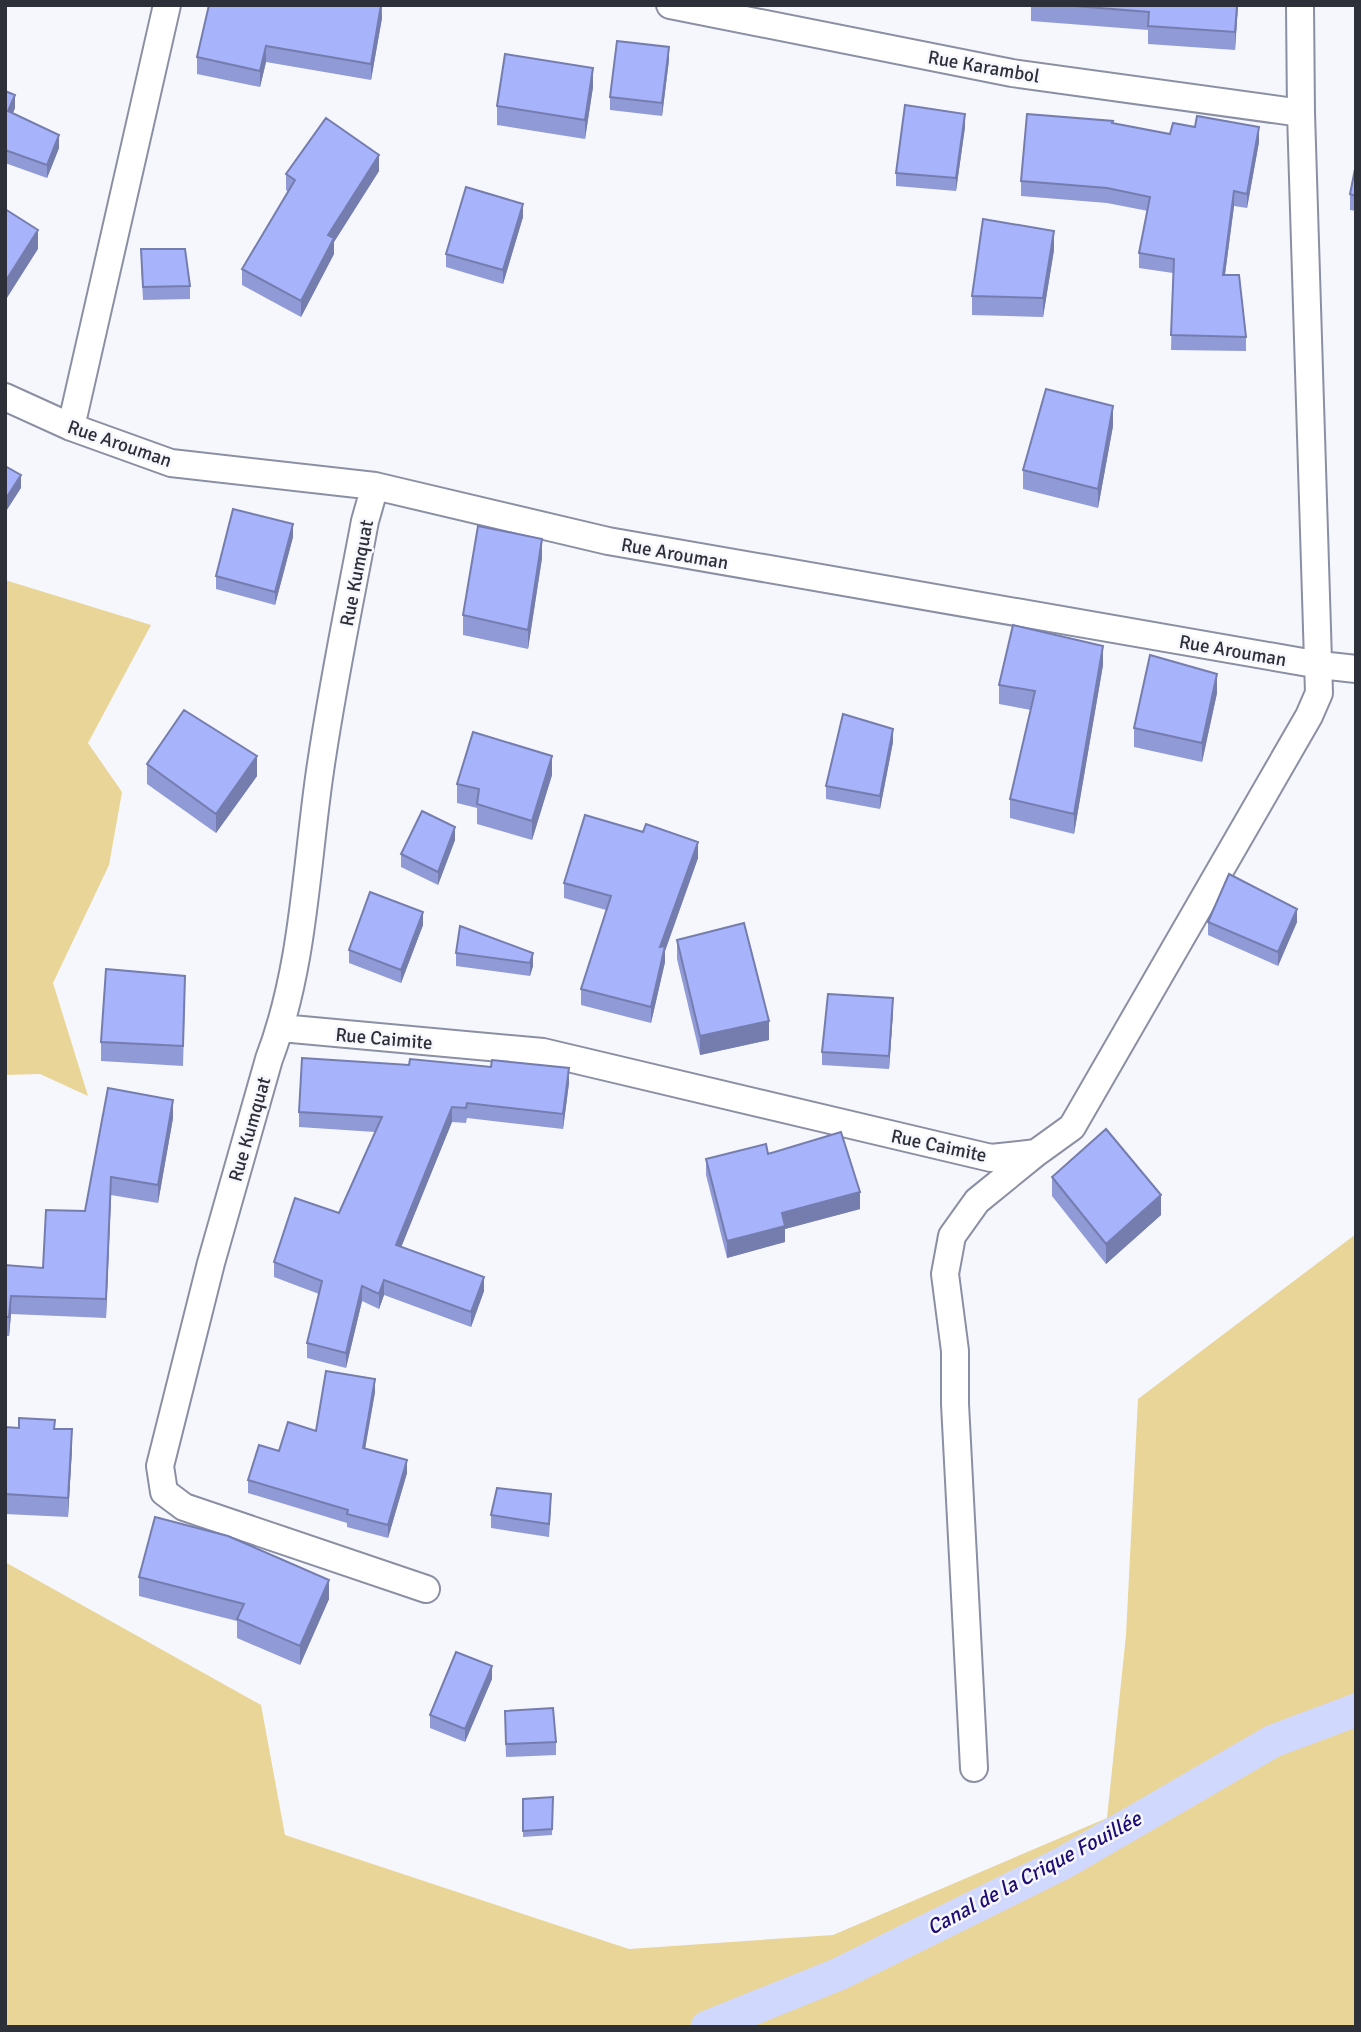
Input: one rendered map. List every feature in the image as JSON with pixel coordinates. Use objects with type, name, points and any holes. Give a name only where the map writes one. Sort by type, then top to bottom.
[{"type":"street","points":[[71,427],[167,5]]},
{"type":"street","name":"Rue Karambol","points":[[670,5],[1012,73],[1301,113]]},
{"type":"street","name":"Rue Caimite","points":[[281,1028],[543,1052],[991,1158],[1036,1153],[1072,1127],[1308,716],[1319,692],[1300,5]]},
{"type":"street","name":"Rue Arouman","points":[[5,397],[71,427],[171,463],[375,486],[608,541],[1320,665],[1356,668]]},
{"type":"street","name":"Rue Kumquat","points":[[375,486],[365,521],[322,761],[292,982],[204,1290],[160,1466],[164,1492],[184,1507],[426,1589]]},
{"type":"street","points":[[974,1768],[955,1404],[956,1351],[945,1274],[952,1236],[977,1201],[1036,1153]]},
{"type":"shaded area","points":[[5,580],[151,625],[88,743],[122,792],[109,865],[53,983],[88,1096],[40,1074],[5,1075]]},
{"type":"shaded area","points":[[1356,1234],[1356,2027],[5,2027],[5,1562],[261,1705],[285,1835],[629,1949],[833,1935],[1107,1818],[1126,1635],[1138,1399]]},
{"type":"building","points":[[209,5],[381,5],[371,64],[266,46],[260,71],[197,57]]},
{"type":"building","points":[[1062,5],[1237,5],[1235,32],[1148,26],[1149,12]]},
{"type":"building","points":[[617,41],[669,47],[662,103],[610,97]]},
{"type":"building","points":[[505,54],[593,68],[585,120],[497,106]]},
{"type":"building","points":[[5,91],[15,95],[8,111],[59,135],[47,165],[5,150]]},
{"type":"building","points":[[905,105],[965,114],[956,178],[896,173]]},
{"type":"building","points":[[1027,114],[1113,121],[1112,123],[1170,134],[1173,123],[1195,127],[1197,116],[1259,127],[1247,194],[1234,191],[1223,275],[1239,275],[1246,337],[1171,335],[1174,259],[1139,253],[1150,197],[1107,188],[1021,181]]},
{"type":"building","points":[[326,118],[379,155],[328,235],[334,238],[301,301],[242,269],[295,180],[286,174]]},
{"type":"building","points":[[1356,164],[1356,196],[1350,194]]},
{"type":"building","points":[[466,187],[523,204],[503,270],[446,254]]},
{"type":"building","points":[[5,209],[38,230],[5,282]]},
{"type":"building","points":[[983,219],[1054,231],[1043,298],[972,296]]},
{"type":"building","points":[[141,249],[185,249],[190,286],[143,287]]},
{"type":"building","points":[[1046,389],[1113,406],[1098,489],[1023,470]]},
{"type":"building","points":[[5,466],[21,475],[5,500]]},
{"type":"building","points":[[233,509],[293,524],[275,592],[216,576]]},
{"type":"building","points":[[478,526],[542,539],[528,630],[463,615]]},
{"type":"building","points":[[1013,625],[1103,646],[1074,814],[1010,799],[1035,691],[999,685]]},
{"type":"building","points":[[1150,655],[1217,674],[1202,743],[1134,728]]},
{"type":"building","points":[[184,710],[257,756],[216,814],[147,764]]},
{"type":"building","points":[[843,714],[893,729],[880,796],[826,786]]},
{"type":"building","points":[[473,732],[552,756],[532,821],[477,804],[479,789],[457,784]]},
{"type":"building","points":[[422,811],[455,827],[438,872],[401,854]]},
{"type":"building","points":[[585,815],[643,832],[646,824],[698,842],[660,947],[665,946],[651,1007],[581,989],[611,896],[564,883]]},
{"type":"building","points":[[1229,874],[1297,909],[1278,952],[1208,922]]},
{"type":"building","points":[[370,892],[423,912],[401,970],[349,950]]},
{"type":"building","points":[[744,923],[769,1021],[700,1036],[677,940]]},
{"type":"building","points":[[460,926],[533,953],[530,963],[456,953]]},
{"type":"building","points":[[106,969],[185,976],[183,1046],[101,1042]]},
{"type":"building","points":[[828,994],[893,998],[889,1056],[822,1052]]},
{"type":"building","points":[[302,1058],[409,1065],[410,1059],[491,1067],[492,1060],[569,1068],[563,1114],[467,1103],[466,1108],[452,1107],[396,1245],[484,1277],[471,1312],[384,1280],[379,1294],[362,1286],[346,1353],[307,1343],[322,1281],[274,1262],[295,1198],[339,1213],[382,1117],[299,1112]]},
{"type":"building","points":[[108,1088],[173,1100],[158,1185],[111,1177],[106,1299],[11,1296],[9,1317],[5,1317],[5,1265],[43,1268],[46,1210],[85,1211]]},
{"type":"building","points":[[1106,1129],[1161,1195],[1106,1244],[1052,1177]]},
{"type":"building","points":[[841,1132],[860,1192],[782,1213],[785,1226],[727,1241],[706,1159],[766,1144],[768,1154]]},
{"type":"building","points":[[326,1371],[375,1379],[363,1448],[407,1460],[388,1525],[248,1480],[259,1445],[279,1451],[288,1422],[316,1431]]},
{"type":"building","points":[[19,1418],[55,1420],[54,1429],[72,1429],[68,1498],[5,1494],[5,1427],[19,1428]]},
{"type":"building","points":[[497,1488],[551,1494],[549,1524],[491,1515]]},
{"type":"building","points":[[155,1517],[228,1536],[329,1580],[300,1646],[237,1619],[244,1604],[139,1577]]},
{"type":"building","points":[[456,1652],[492,1666],[465,1729],[430,1715]]},
{"type":"building","points":[[553,1708],[556,1742],[506,1744],[505,1711]]},
{"type":"building","points":[[553,1797],[552,1829],[523,1831],[523,1799]]},
{"type":"waterway","name":"Canal de la Crique Fouillée","points":[[707,2027],[839,1974],[1063,1863],[1273,1741],[1356,1710]]}]
